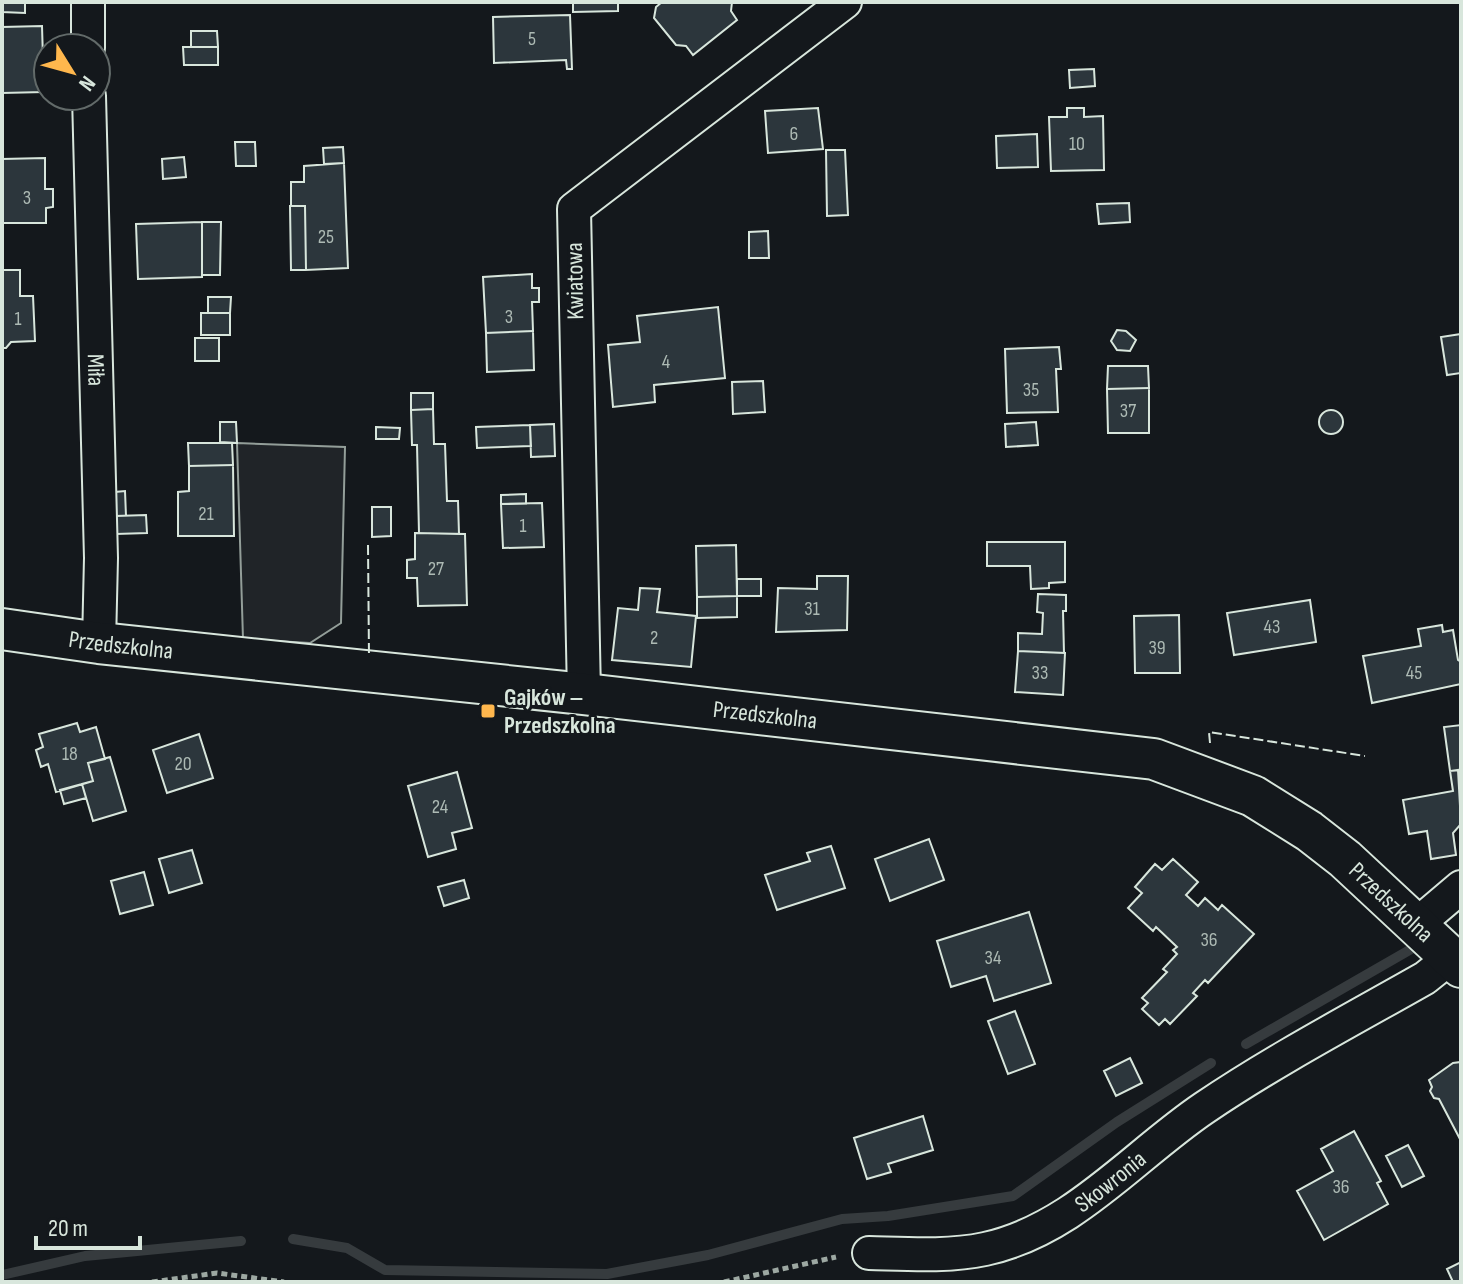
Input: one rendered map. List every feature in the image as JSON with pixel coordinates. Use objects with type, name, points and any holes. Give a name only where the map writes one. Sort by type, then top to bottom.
[{"type":"street","points":[[88,2],[88,32]]},
{"type":"street","name":"Kwiatowa","points":[[584,694],[574,209],[845,2]]},
{"type":"street","name":"Miła","points":[[89,112],[101,558],[99,643]]},
{"type":"street","name":"Przedszkolna","points":[[2,629],[99,643],[1154,759],[1253,796],[1281,813],[1345,859],[1455,963]]},
{"type":"street","points":[[1415,926],[1461,887]]},
{"type":"street","name":"Skowronia","points":[[869,1253],[929,1255],[985,1249],[1030,1234],[1066,1214],[1192,1116],[1240,1084],[1455,963]]},
{"type":"path","points":[[724,1282],[820,1259],[869,1253]]},
{"type":"path","points":[[152,1282],[217,1273],[284,1282]]},
{"type":"shaded area","points":[[237,443],[345,447],[341,623],[310,643],[243,639]]},
{"type":"building","points":[[2,2],[25,2],[25,13],[2,12]]},
{"type":"building","points":[[573,2],[618,2],[618,11],[573,12]]},
{"type":"building","points":[[662,2],[732,2],[731,11],[737,20],[693,55],[686,46],[676,45],[654,18],[656,7]]},
{"type":"building","points":[[570,15],[572,69],[567,69],[566,60],[494,63],[493,17]]},
{"type":"building","points":[[42,26],[42,32],[32,32],[32,92],[2,93],[2,27]]},
{"type":"building","points":[[191,31],[217,31],[218,47],[191,47]]},
{"type":"building","points":[[183,47],[218,47],[218,65],[184,65]]},
{"type":"building","points":[[1094,69],[1095,86],[1070,88],[1069,70]]},
{"type":"building","points":[[818,108],[823,149],[768,153],[765,111]]},
{"type":"building","points":[[1067,108],[1084,108],[1084,117],[1103,116],[1104,170],[1051,171],[1049,117],[1067,117]]},
{"type":"building","points":[[1037,134],[1038,167],[997,168],[996,136]]},
{"type":"building","points":[[235,142],[255,142],[256,166],[236,166]]},
{"type":"building","points":[[343,147],[344,163],[324,164],[323,148]]},
{"type":"building","points":[[826,150],[845,150],[848,215],[827,216]]},
{"type":"building","points":[[184,157],[186,177],[163,179],[162,159]]},
{"type":"building","points":[[45,158],[45,189],[53,189],[53,207],[46,208],[46,223],[2,223],[2,159]]},
{"type":"building","points":[[344,163],[348,268],[306,270],[305,206],[291,206],[291,182],[304,182],[304,166]]},
{"type":"building","points":[[1129,203],[1130,222],[1099,224],[1097,204]]},
{"type":"building","points":[[290,206],[305,206],[306,270],[291,270]]},
{"type":"building","points":[[202,222],[202,277],[138,279],[136,224]]},
{"type":"building","points":[[202,222],[221,222],[220,275],[202,275]]},
{"type":"building","points":[[768,231],[769,258],[749,258],[749,232]]},
{"type":"building","points":[[2,270],[20,270],[20,296],[33,296],[35,341],[11,342],[2,348]]},
{"type":"building","points":[[532,274],[532,288],[539,288],[539,302],[532,302],[533,331],[486,333],[483,277]]},
{"type":"building","points":[[208,297],[231,297],[230,313],[208,313]]},
{"type":"building","points":[[718,307],[725,378],[654,385],[655,402],[613,407],[608,345],[640,342],[637,316]]},
{"type":"building","points":[[201,313],[230,313],[230,335],[201,335]]},
{"type":"building","points":[[1117,330],[1126,331],[1136,340],[1130,351],[1117,350],[1111,341]]},
{"type":"building","points":[[533,331],[534,370],[487,372],[486,333]]},
{"type":"building","points":[[1461,334],[1461,373],[1447,375],[1441,337]]},
{"type":"building","points":[[195,338],[219,338],[219,361],[195,361]]},
{"type":"building","points":[[1059,347],[1061,369],[1056,369],[1058,412],[1007,413],[1005,349]]},
{"type":"building","points":[[1108,366],[1148,366],[1149,388],[1107,389]]},
{"type":"building","points":[[763,381],[765,412],[733,414],[732,382]]},
{"type":"building","points":[[1149,388],[1149,433],[1108,433],[1107,389]]},
{"type":"building","points":[[411,393],[433,393],[433,409],[411,410]]},
{"type":"building","points":[[433,409],[434,444],[445,444],[447,501],[458,501],[459,534],[419,533],[417,445],[412,445],[411,410]]},
{"type":"building","points":[[1331,410],[1340,413],[1343,422],[1340,431],[1331,434],[1322,431],[1319,422],[1322,413]]},
{"type":"building","points":[[220,422],[236,422],[237,443],[220,442]]},
{"type":"building","points":[[1036,422],[1038,445],[1006,447],[1005,424]]},
{"type":"building","points":[[554,424],[555,456],[531,457],[530,425]]},
{"type":"building","points":[[530,425],[531,446],[477,448],[476,427]]},
{"type":"building","points":[[376,427],[400,428],[399,439],[376,439]]},
{"type":"building","points":[[188,443],[232,443],[233,465],[189,466]]},
{"type":"building","points":[[233,465],[234,536],[178,536],[178,492],[189,491],[189,466]]},
{"type":"building","points":[[125,491],[126,516],[116,516],[115,492]]},
{"type":"building","points":[[526,494],[526,504],[501,504],[501,495]]},
{"type":"building","points":[[542,503],[544,547],[503,548],[501,504]]},
{"type":"building","points":[[372,507],[391,507],[391,536],[372,537]]},
{"type":"building","points":[[146,515],[147,533],[116,534],[116,516]]},
{"type":"building","points":[[415,533],[465,534],[467,605],[418,606],[417,578],[407,578],[407,560],[415,559]]},
{"type":"building","points":[[987,542],[1065,542],[1065,582],[1049,583],[1049,588],[1031,589],[1030,566],[987,566]]},
{"type":"building","points":[[736,545],[737,596],[697,597],[696,546]]},
{"type":"building","points":[[817,576],[848,576],[847,630],[776,632],[778,588],[817,589]]},
{"type":"building","points":[[737,579],[761,579],[761,596],[737,596]]},
{"type":"building","points":[[640,588],[660,589],[657,612],[696,616],[691,667],[612,660],[618,608],[638,610]]},
{"type":"building","points":[[1038,594],[1066,595],[1066,611],[1063,611],[1064,653],[1018,651],[1018,633],[1042,634],[1043,613],[1037,612]]},
{"type":"building","points":[[737,596],[737,617],[697,618],[697,597]]},
{"type":"building","points":[[1310,600],[1316,642],[1234,655],[1227,613]]},
{"type":"building","points":[[1179,615],[1180,673],[1135,673],[1134,616]]},
{"type":"building","points":[[1442,625],[1443,632],[1453,630],[1458,660],[1461,662],[1461,684],[1372,703],[1363,656],[1421,646],[1418,629]]},
{"type":"building","points":[[1018,651],[1065,653],[1063,695],[1015,692]]},
{"type":"building","points":[[77,723],[80,732],[96,727],[105,759],[88,763],[93,781],[56,792],[48,764],[41,767],[36,750],[43,747],[39,734]]},
{"type":"building","points":[[1461,725],[1461,770],[1450,771],[1444,727]]},
{"type":"building","points":[[199,734],[213,778],[167,793],[153,750]]},
{"type":"building","points":[[110,757],[126,811],[93,821],[82,784],[93,781],[88,763]]},
{"type":"building","points":[[1458,770],[1461,824],[1453,833],[1456,855],[1431,859],[1427,831],[1409,834],[1403,800],[1453,791],[1450,771]]},
{"type":"building","points":[[457,772],[472,828],[452,833],[456,849],[428,857],[408,786]]},
{"type":"building","points":[[82,784],[86,798],[64,804],[60,790]]},
{"type":"building","points":[[929,839],[944,880],[890,901],[875,859]]},
{"type":"building","points":[[831,846],[845,888],[777,910],[765,875],[810,861],[807,853]]},
{"type":"building","points":[[192,850],[202,883],[169,893],[159,859]]},
{"type":"building","points":[[1173,859],[1198,882],[1186,895],[1198,906],[1205,898],[1218,910],[1222,905],[1254,934],[1208,983],[1205,980],[1193,993],[1197,996],[1170,1024],[1165,1019],[1159,1025],[1142,1009],[1148,1003],[1142,998],[1167,972],[1163,969],[1177,954],[1173,950],[1177,947],[1156,927],[1153,931],[1128,908],[1142,893],[1135,887],[1155,864],[1162,870]]},
{"type":"building","points":[[144,872],[153,905],[120,914],[111,881]]},
{"type":"building","points":[[464,880],[469,898],[444,906],[438,887]]},
{"type":"building","points":[[1029,912],[1051,983],[994,1001],[986,976],[951,987],[937,941]]},
{"type":"building","points":[[1015,1011],[1035,1064],[1008,1074],[988,1021]]},
{"type":"building","points":[[1130,1058],[1142,1083],[1116,1096],[1104,1071]]},
{"type":"building","points":[[1461,1062],[1461,1141],[1439,1099],[1434,1098],[1430,1091],[1429,1080],[1453,1063]]},
{"type":"building","points":[[923,1116],[933,1150],[888,1164],[891,1172],[867,1179],[854,1138]]},
{"type":"building","points":[[1354,1131],[1381,1181],[1377,1183],[1388,1204],[1324,1240],[1297,1191],[1333,1171],[1321,1149]]},
{"type":"building","points":[[1408,1145],[1424,1176],[1402,1187],[1386,1156]]},
{"type":"building","points":[[1461,1262],[1461,1282],[1453,1282],[1447,1269]]},
{"type":"waterway","points":[[1246,1044],[1413,948]]},
{"type":"waterway","points":[[293,1239],[347,1248],[385,1270],[607,1274],[708,1255],[842,1219],[888,1216],[1013,1196],[1117,1122],[1211,1063]]},
{"type":"waterway","points":[[2,1275],[85,1256],[241,1241]]},
{"type":"fence","points":[[368,545],[369,657]]},
{"type":"fence","points":[[1210,743],[1209,732],[1365,756]]},
{"type":"place","name":"Gajków – Przedszkolna","points":[[488,711]]}]
